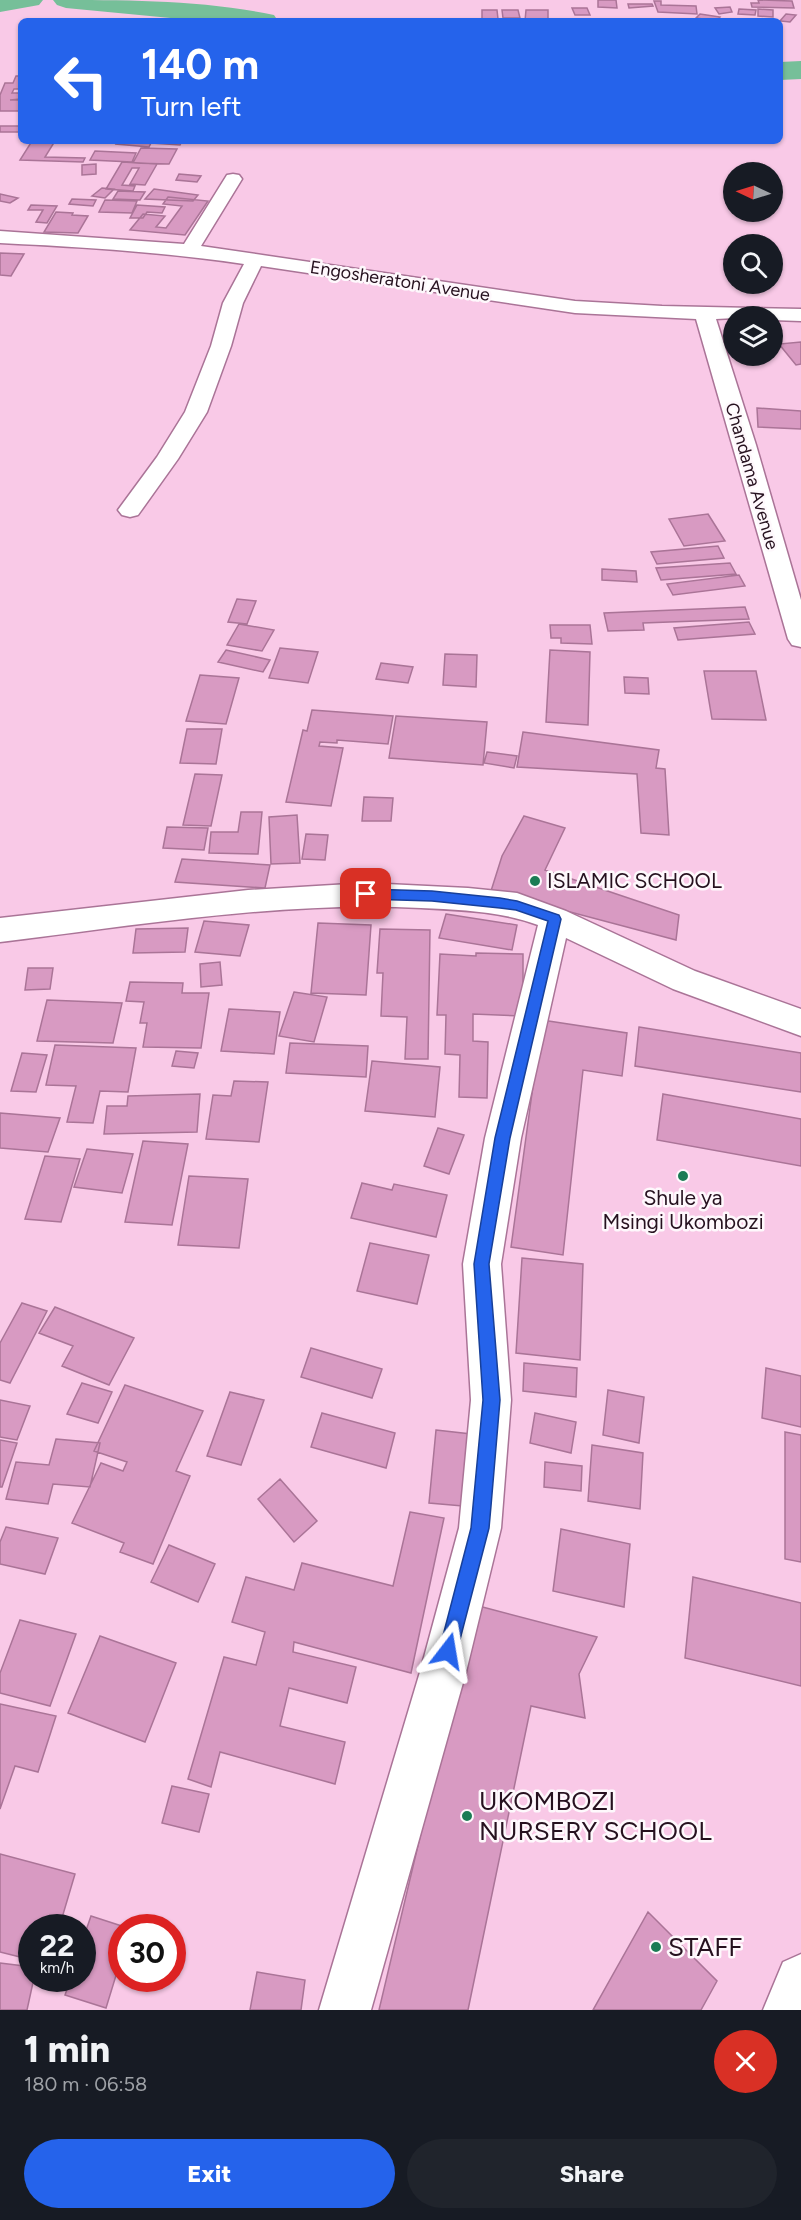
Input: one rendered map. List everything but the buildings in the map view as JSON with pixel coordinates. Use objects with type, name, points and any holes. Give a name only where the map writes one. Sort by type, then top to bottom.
[{"type":"street","points":[[189,250],[233,179]]},
{"type":"street","name":"Engosheratoni Avenue","points":[[0,237],[189,250],[539,302],[622,310],[801,315]]},
{"type":"street","points":[[130,510],[167,459],[196,412],[233,303],[255,260]]},
{"type":"street","name":"Chandama Avenue","points":[[704,313],[744,441],[775,558],[801,639]]},
{"type":"street","points":[[0,930],[248,901],[366,894],[432,896],[517,905],[555,919],[684,980],[801,1023]]},
{"type":"street","points":[[345,2010],[443,1672],[480,1528],[491,1400],[482,1264],[503,1138],[555,919]]},
{"type":"street","points":[[789,2010],[801,1980]]},
{"type":"waterway","points":[[0,4],[30,0]]},
{"type":"waterway","points":[[66,0],[253,18]]},
{"type":"waterway","points":[[783,71],[801,70]]},
{"type":"place","name":"ISLAMIC SCHOOL","points":[[535,881]]},
{"type":"place","name":"Shule ya Msingi Ukombozi","points":[[683,1176]]},
{"type":"place","name":"UKOMBOZI NURSERY SCHOOL","points":[[467,1816]]},
{"type":"place","name":"STAFF","points":[[656,1947]]},
{"type":"route","points":[[366,894],[432,896],[517,905],[555,919],[503,1138],[482,1264],[491,1400],[482,1506],[480,1528],[448,1651]]}]
